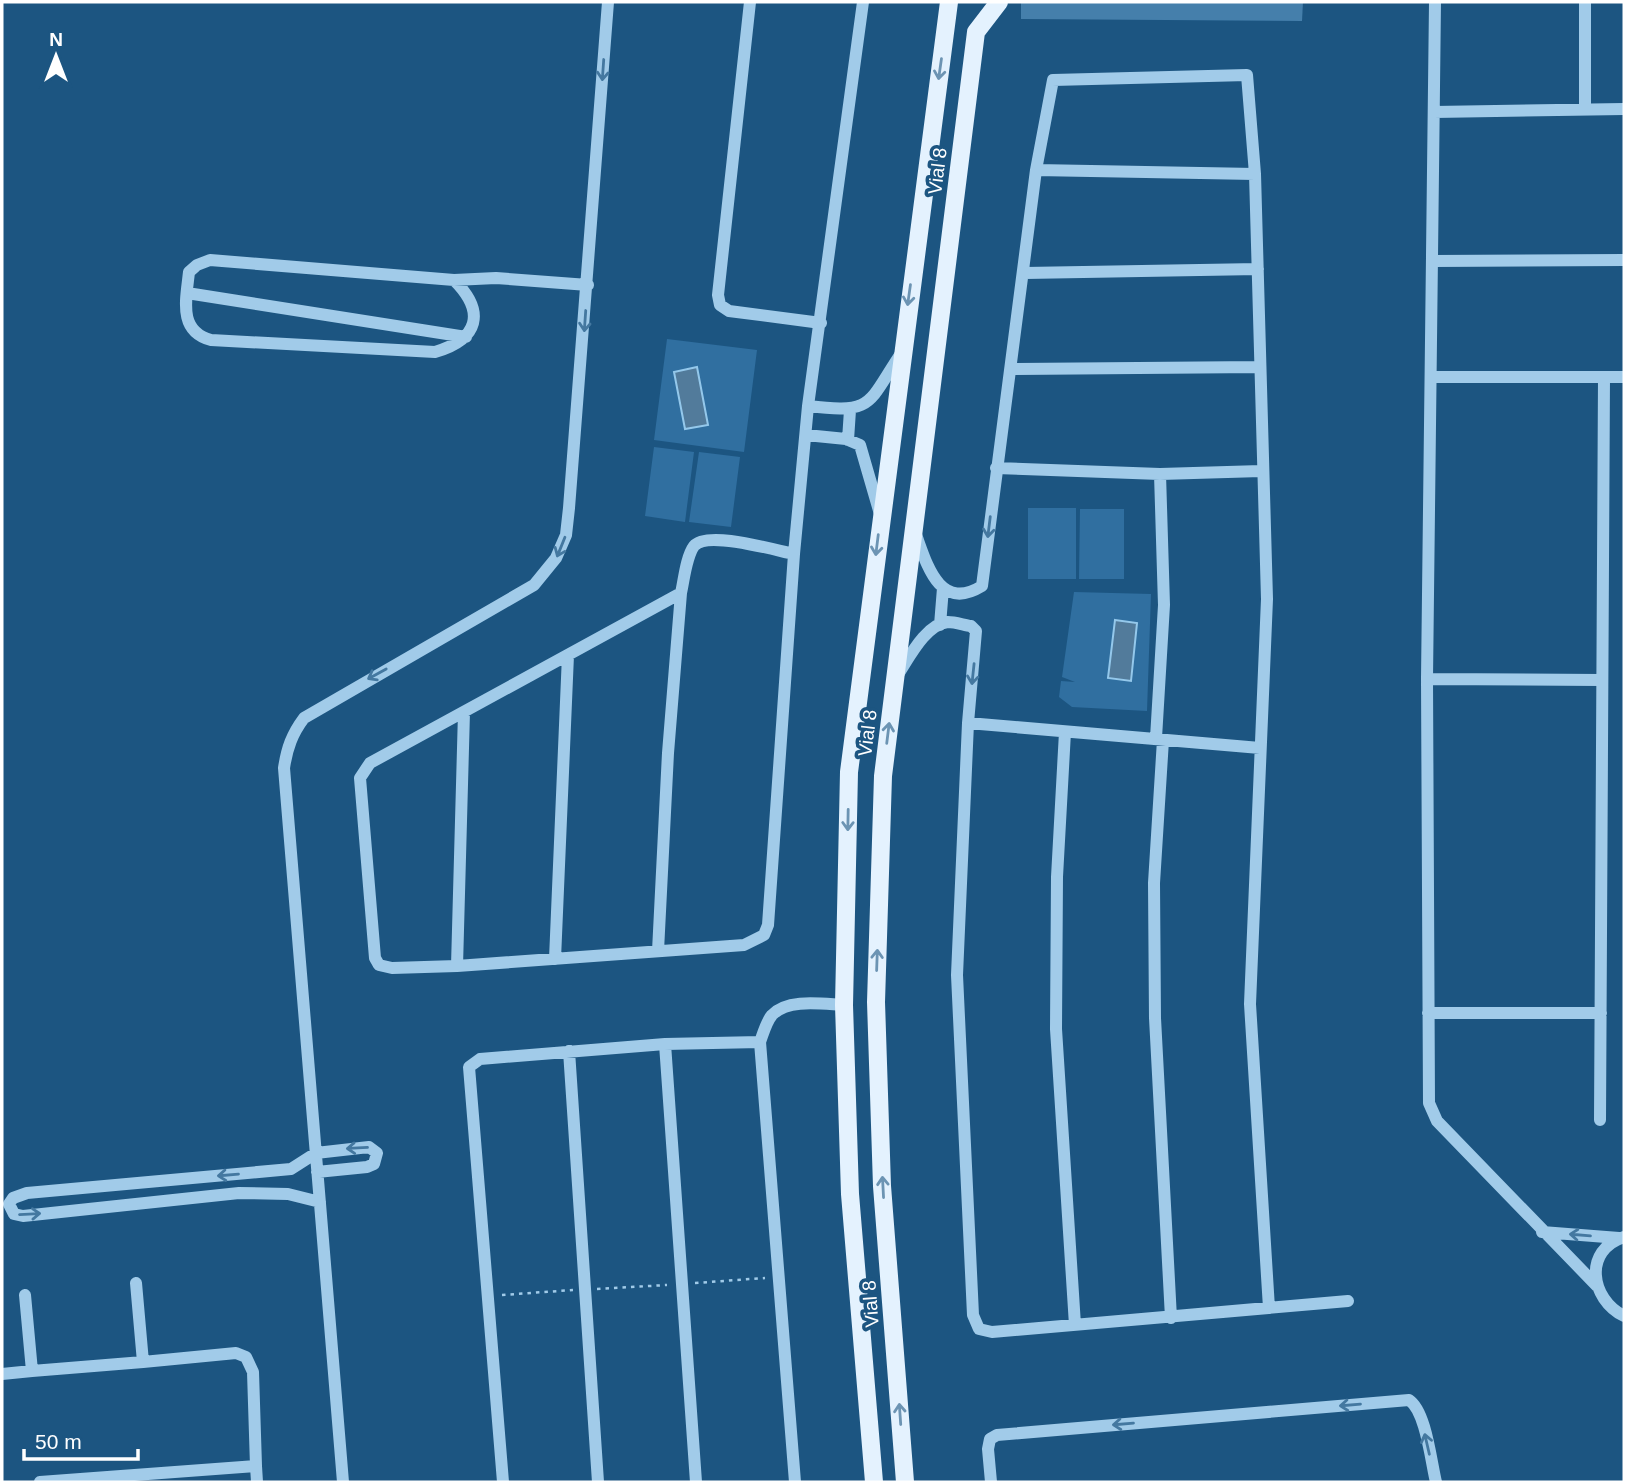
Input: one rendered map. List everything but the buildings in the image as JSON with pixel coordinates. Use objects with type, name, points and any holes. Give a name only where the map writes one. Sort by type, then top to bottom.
[{"type":"main road","name":"Vial 8","points":[[874,1482],[849,1194],[844,1004],[849,772],[949,2]]},
{"type":"main road","name":"Vial 8","points":[[905,1482],[882,1186],[876,1002],[883,776],[976,32],[999,2]]},
{"type":"street","points":[[343,1482],[284,768],[287,749],[304,718],[534,585],[556,558],[566,536],[588,285],[608,2]]},
{"type":"street","points":[[750,2],[718,295],[720,305],[729,311],[821,323]]},
{"type":"street","points":[[681,593],[370,763],[360,778],[374,958],[379,965],[392,968],[457,966],[744,945],[764,935],[768,925],[794,554],[808,406],[863,2]]},
{"type":"street","points":[[1435,2],[1433,377],[1427,679],[1429,1102],[1432,1113],[1542,1232],[1597,1286],[1611,1309],[1624,1316]]},
{"type":"street","points":[[1585,2],[1585,110]]},
{"type":"street","points":[[913,525],[931,576],[943,588],[964,592],[982,586],[1036,170],[1050,84],[1058,77],[1244,74],[1249,78],[1255,174],[1261,471],[1267,611],[1250,1004],[1269,1308]]},
{"type":"street","points":[[1434,112],[1624,109]]},
{"type":"street","points":[[1036,170],[1255,174]]},
{"type":"street","points":[[454,280],[469,296],[474,314],[473,328],[466,337],[435,352],[211,340],[196,336],[188,325],[187,293],[190,272],[197,265],[210,260],[454,280],[496,278],[588,285]]},
{"type":"street","points":[[1432,261],[1624,260]]},
{"type":"street","points":[[1024,273],[1258,269]]},
{"type":"street","points":[[187,293],[466,337]]},
{"type":"street","points":[[808,406],[850,410],[870,400],[902,352]]},
{"type":"street","points":[[1011,369],[1260,367]]},
{"type":"street","points":[[1433,377],[1624,377]]},
{"type":"street","points":[[1600,1121],[1604,377]]},
{"type":"street","points":[[848,440],[850,410]]},
{"type":"street","points":[[806,435],[848,440],[860,446],[880,518]]},
{"type":"street","points":[[996,468],[1160,474],[1261,471]]},
{"type":"street","points":[[1160,474],[1164,619],[1154,883],[1155,1018],[1171,1318]]},
{"type":"street","points":[[658,951],[668,753],[681,593],[692,548],[699,542],[716,539],[794,554]]},
{"type":"street","points":[[940,625],[943,588]]},
{"type":"street","points":[[894,679],[923,640],[940,625],[947,622],[971,626],[976,631],[968,723],[957,975],[973,1315],[979,1329],[992,1332],[1348,1301]]},
{"type":"street","points":[[555,959],[568,655]]},
{"type":"street","points":[[1427,679],[1601,680]]},
{"type":"street","points":[[457,966],[464,712]]},
{"type":"street","points":[[968,723],[1260,748]]},
{"type":"street","points":[[1065,732],[1057,877],[1056,1029],[1075,1325]]},
{"type":"street","points":[[795,1482],[781,1276],[760,1042],[772,1015],[782,1009],[796,1004],[844,1004]]},
{"type":"street","points":[[1429,1013],[1601,1013]]},
{"type":"street","points":[[503,1482],[469,1066],[480,1059],[569,1051],[665,1044],[760,1042]]},
{"type":"street","points":[[665,1044],[696,1482]]},
{"type":"street","points":[[569,1051],[598,1482]]},
{"type":"street","points":[[317,1172],[367,1167],[374,1164],[377,1153],[369,1147],[316,1153],[291,1169],[27,1193],[13,1198],[10,1210],[23,1216],[259,1192],[298,1195],[320,1202]]},
{"type":"street","points":[[258,1172],[259,1192]]},
{"type":"street","points":[[137,1183],[139,1204]]},
{"type":"street","points":[[1542,1232],[1622,1238]]},
{"type":"street","points":[[1597,1286],[1596,1272],[1600,1258],[1622,1238]]},
{"type":"street","points":[[136,1283],[143,1362]]},
{"type":"street","points":[[25,1295],[32,1371]]},
{"type":"street","points":[[2,1374],[236,1353],[246,1357],[253,1372],[257,1482]]},
{"type":"street","points":[[991,1482],[988,1449],[990,1439],[997,1435],[1409,1400],[1417,1405],[1421,1416],[1436,1482]]},
{"type":"street","points":[[40,1482],[256,1466]]},
{"type":"path","points":[[489,1296],[781,1276]]},
{"type":"shaded area","points":[[667,339],[757,350],[744,452],[654,440]]},
{"type":"shaded area","points":[[697,367],[708,425],[685,429],[674,372]]},
{"type":"shaded area","points":[[654,447],[694,452],[685,522],[645,516]]},
{"type":"shaded area","points":[[699,452],[740,457],[731,527],[689,522]]},
{"type":"shaded area","points":[[1028,508],[1076,508],[1076,579],[1028,579]]},
{"type":"shaded area","points":[[1080,509],[1124,509],[1124,579],[1079,579]]},
{"type":"shaded area","points":[[1074,592],[1151,594],[1147,711],[1072,707],[1059,697],[1061,681],[1075,682],[1062,677]]},
{"type":"shaded area","points":[[1115,620],[1137,623],[1131,681],[1108,678]]}]
